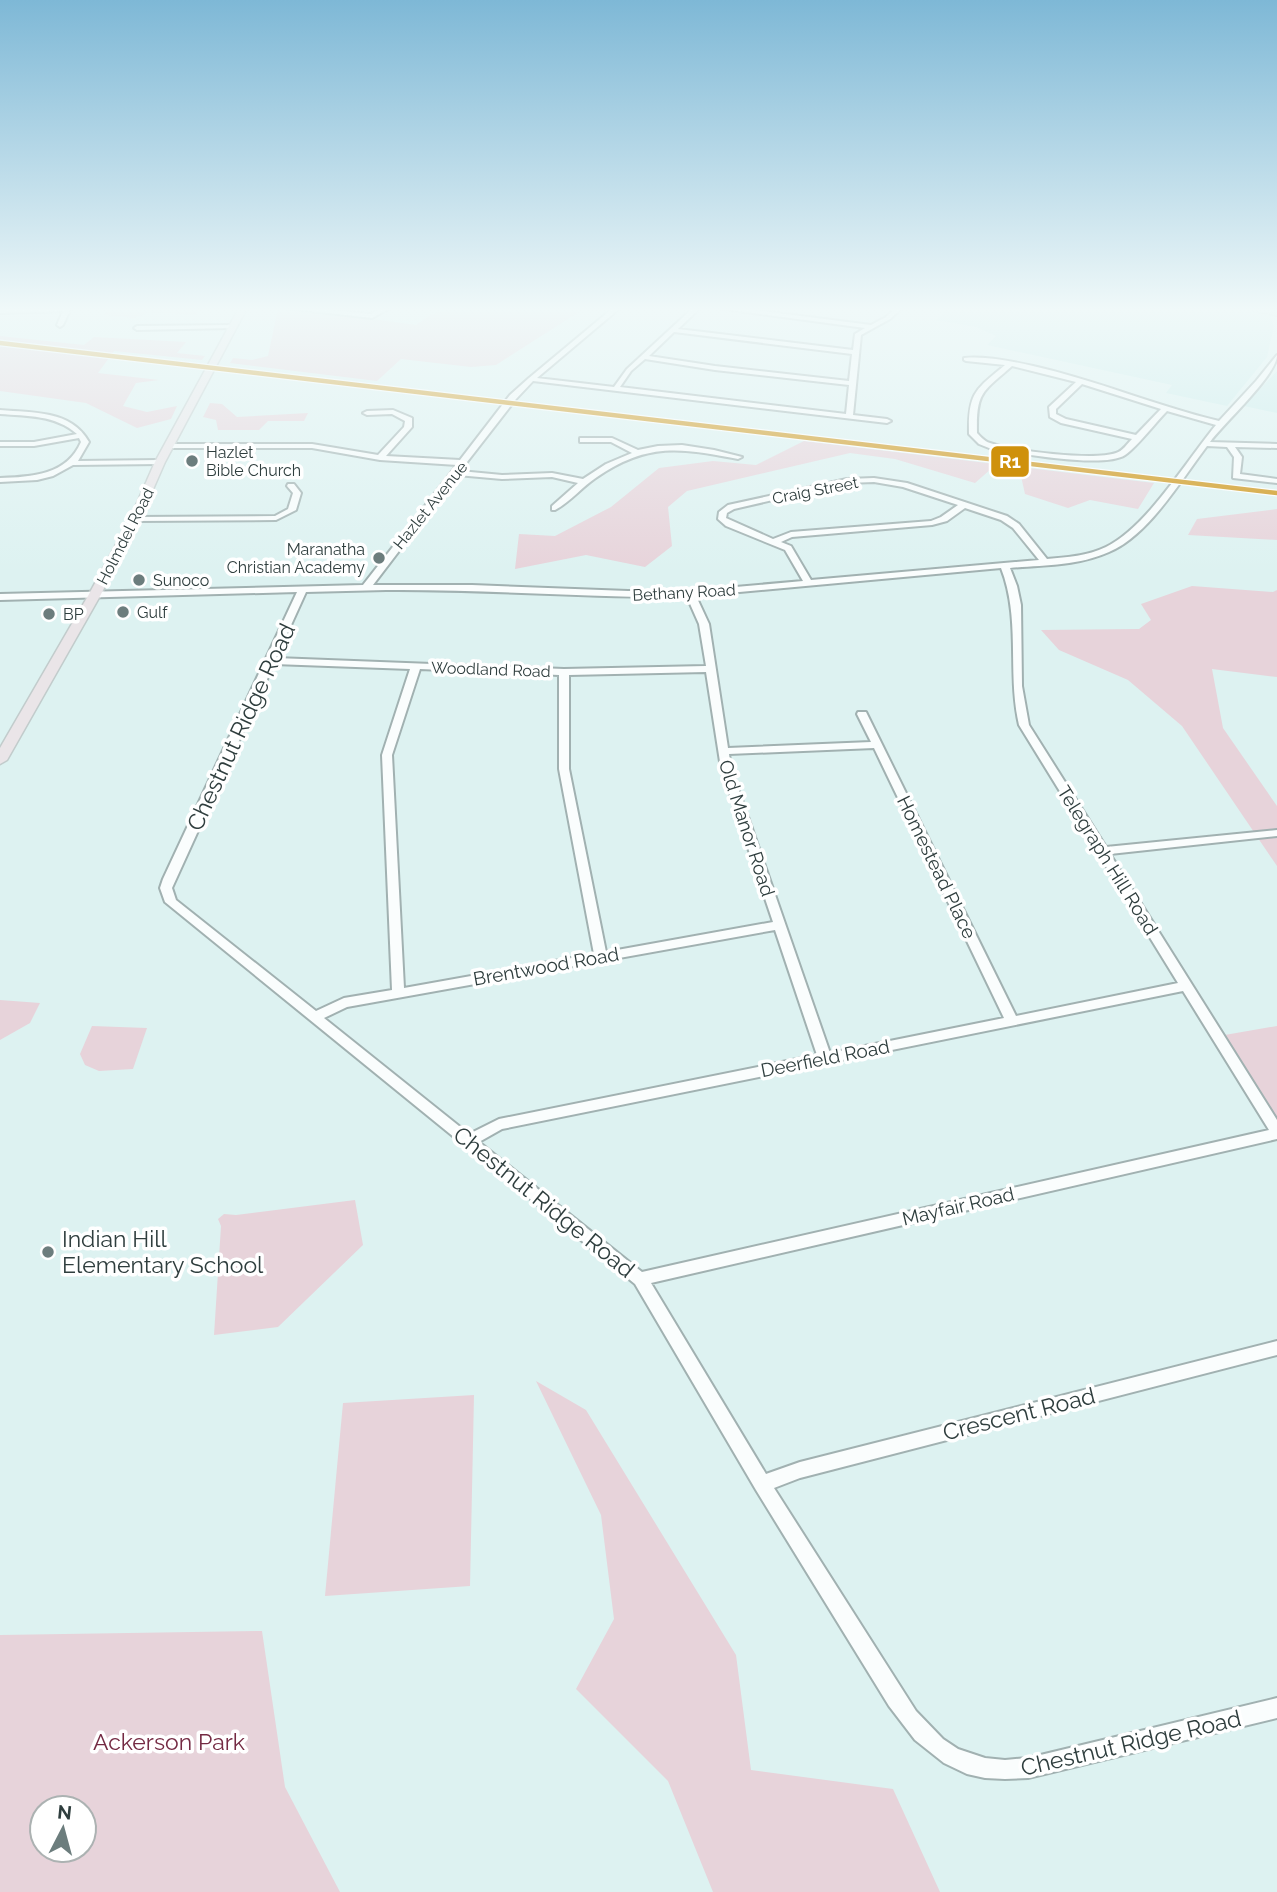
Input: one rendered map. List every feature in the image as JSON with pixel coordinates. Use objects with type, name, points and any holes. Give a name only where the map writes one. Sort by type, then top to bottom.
[{"type":"main road","name":"Holmdel Road","points":[[0,760],[94,596],[195,396]]},
{"type":"street","name":"Hazlet Avenue","points":[[366,588],[514,396]]},
{"type":"street","points":[[672,396],[887,421]]},
{"type":"street","points":[[849,416],[851,396]]},
{"type":"street","points":[[976,396],[972,402],[973,434],[982,442],[999,447],[1106,458],[1122,454],[1165,409]]},
{"type":"street","points":[[1065,396],[1052,410],[1053,415],[1065,421],[1138,438]]},
{"type":"street","points":[[1128,396],[1165,409],[1222,421]]},
{"type":"street","name":"Bethany Road","points":[[0,597],[454,587],[625,595],[690,594],[1005,567],[1087,557],[1107,550],[1125,538],[1155,506],[1222,421],[1247,396]]},
{"type":"street","points":[[0,412],[62,421],[77,428],[82,435],[84,448],[71,463]]},
{"type":"street","points":[[367,412],[393,412],[409,419],[408,427],[380,458]]},
{"type":"street","points":[[0,444],[34,444],[82,435]]},
{"type":"street","points":[[583,440],[612,440],[638,453]]},
{"type":"street","points":[[1204,444],[1276,448]]},
{"type":"street","points":[[1230,445],[1238,457],[1236,476],[1277,481]]},
{"type":"street","points":[[170,446],[312,446],[380,458],[464,463]]},
{"type":"street","points":[[555,508],[586,482],[638,453],[678,447],[738,457]]},
{"type":"street","points":[[0,480],[42,476],[71,463],[160,462]]},
{"type":"street","points":[[456,473],[502,477],[552,475],[586,482]]},
{"type":"street","name":"Craig Street","points":[[809,584],[791,551],[776,541],[729,524],[722,519],[723,512],[744,504],[864,479],[900,483],[1010,522],[1046,563]]},
{"type":"street","points":[[135,519],[276,518],[292,510],[297,493],[292,486]]},
{"type":"street","points":[[776,541],[791,535],[932,523],[944,519],[964,505]]},
{"type":"street","name":"Telegraph Hill Road","points":[[1005,567],[1013,582],[1021,715],[1029,734],[1277,1133]]},
{"type":"street","name":"Chestnut Ridge Road","points":[[303,590],[169,879],[166,888],[171,902],[640,1279],[762,1484],[912,1724],[938,1749],[955,1760],[980,1769],[1002,1772],[1028,1769],[1277,1708]]},
{"type":"street","name":"Old Manor Road","points":[[690,594],[704,624],[722,751],[825,1058]]},
{"type":"street","name":"Woodland Road","points":[[272,661],[564,672],[710,669]]},
{"type":"street","points":[[398,993],[387,755],[416,666]]},
{"type":"street","points":[[564,672],[564,769],[601,957]]},
{"type":"street","name":"Homestead Place","points":[[862,714],[1012,1020]]},
{"type":"street","points":[[722,751],[877,745]]},
{"type":"street","points":[[1102,851],[1277,833]]},
{"type":"street","name":"Brentwood Road","points":[[315,1017],[344,1003],[780,925]]},
{"type":"street","name":"Deerfield Road","points":[[467,1142],[499,1124],[1186,986]]},
{"type":"street","name":"Mayfair Road","points":[[640,1279],[1277,1133]]},
{"type":"street","name":"Crescent Road","points":[[762,1484],[800,1470],[1277,1349]]},
{"type":"shaded area","points":[[1181,396],[1235,396],[1227,406]]},
{"type":"shaded area","points":[[1253,396],[1277,396],[1277,413],[1244,406]]},
{"type":"green space","points":[[38,396],[128,396],[123,406],[147,412],[177,406],[171,419],[137,428],[86,403]]},
{"type":"green space","points":[[210,403],[222,404],[237,417],[308,413],[304,421],[268,421],[259,430],[218,430],[216,420],[203,417]]},
{"type":"green space","points":[[804,441],[1154,483],[1138,509],[1090,500],[1068,508],[1025,494],[1021,476],[991,469],[975,483],[895,459],[850,453],[687,491],[668,507],[672,546],[645,567],[586,555],[515,569],[519,534],[555,536],[611,507],[659,468],[713,461],[756,465]]},
{"type":"green space","points":[[1277,509],[1277,540],[1188,535],[1197,519]]},
{"type":"green space","points":[[1192,586],[1273,592],[1277,590],[1277,677],[1212,669],[1223,728],[1277,806],[1277,866],[1182,726],[1128,680],[1059,650],[1041,630],[1139,629],[1151,620],[1141,604]]},
{"type":"green space","points":[[0,1000],[40,1003],[30,1023],[0,1040]]},
{"type":"green space","points":[[92,1026],[147,1028],[133,1069],[99,1071],[85,1065],[80,1054]]},
{"type":"green space","points":[[1277,1026],[1277,1127],[1219,1036]]},
{"type":"green space","points":[[355,1200],[363,1245],[278,1327],[214,1335],[221,1226],[218,1219],[224,1214],[236,1215]]},
{"type":"green space","points":[[536,1381],[586,1410],[736,1655],[751,1770],[893,1789],[940,1892],[713,1892],[668,1781],[576,1689],[614,1619],[601,1515]]},
{"type":"green space","points":[[474,1395],[470,1586],[325,1596],[343,1403]]},
{"type":"green space","name":"Ackerson Park","points":[[262,1631],[285,1787],[340,1892],[0,1892],[0,1635]]},
{"type":"transit line","name":"R1","points":[[454,396],[1277,493]]},
{"type":"place","name":"Hazlet Bible Church","points":[[192,461]]},
{"type":"place","name":"Maranatha Christian Academy","points":[[379,558]]},
{"type":"place","name":"Sunoco","points":[[139,580]]},
{"type":"place","name":"Gulf","points":[[123,612]]},
{"type":"place","name":"BP","points":[[49,614]]},
{"type":"place","name":"Indian Hill Elementary School","points":[[48,1252]]}]
